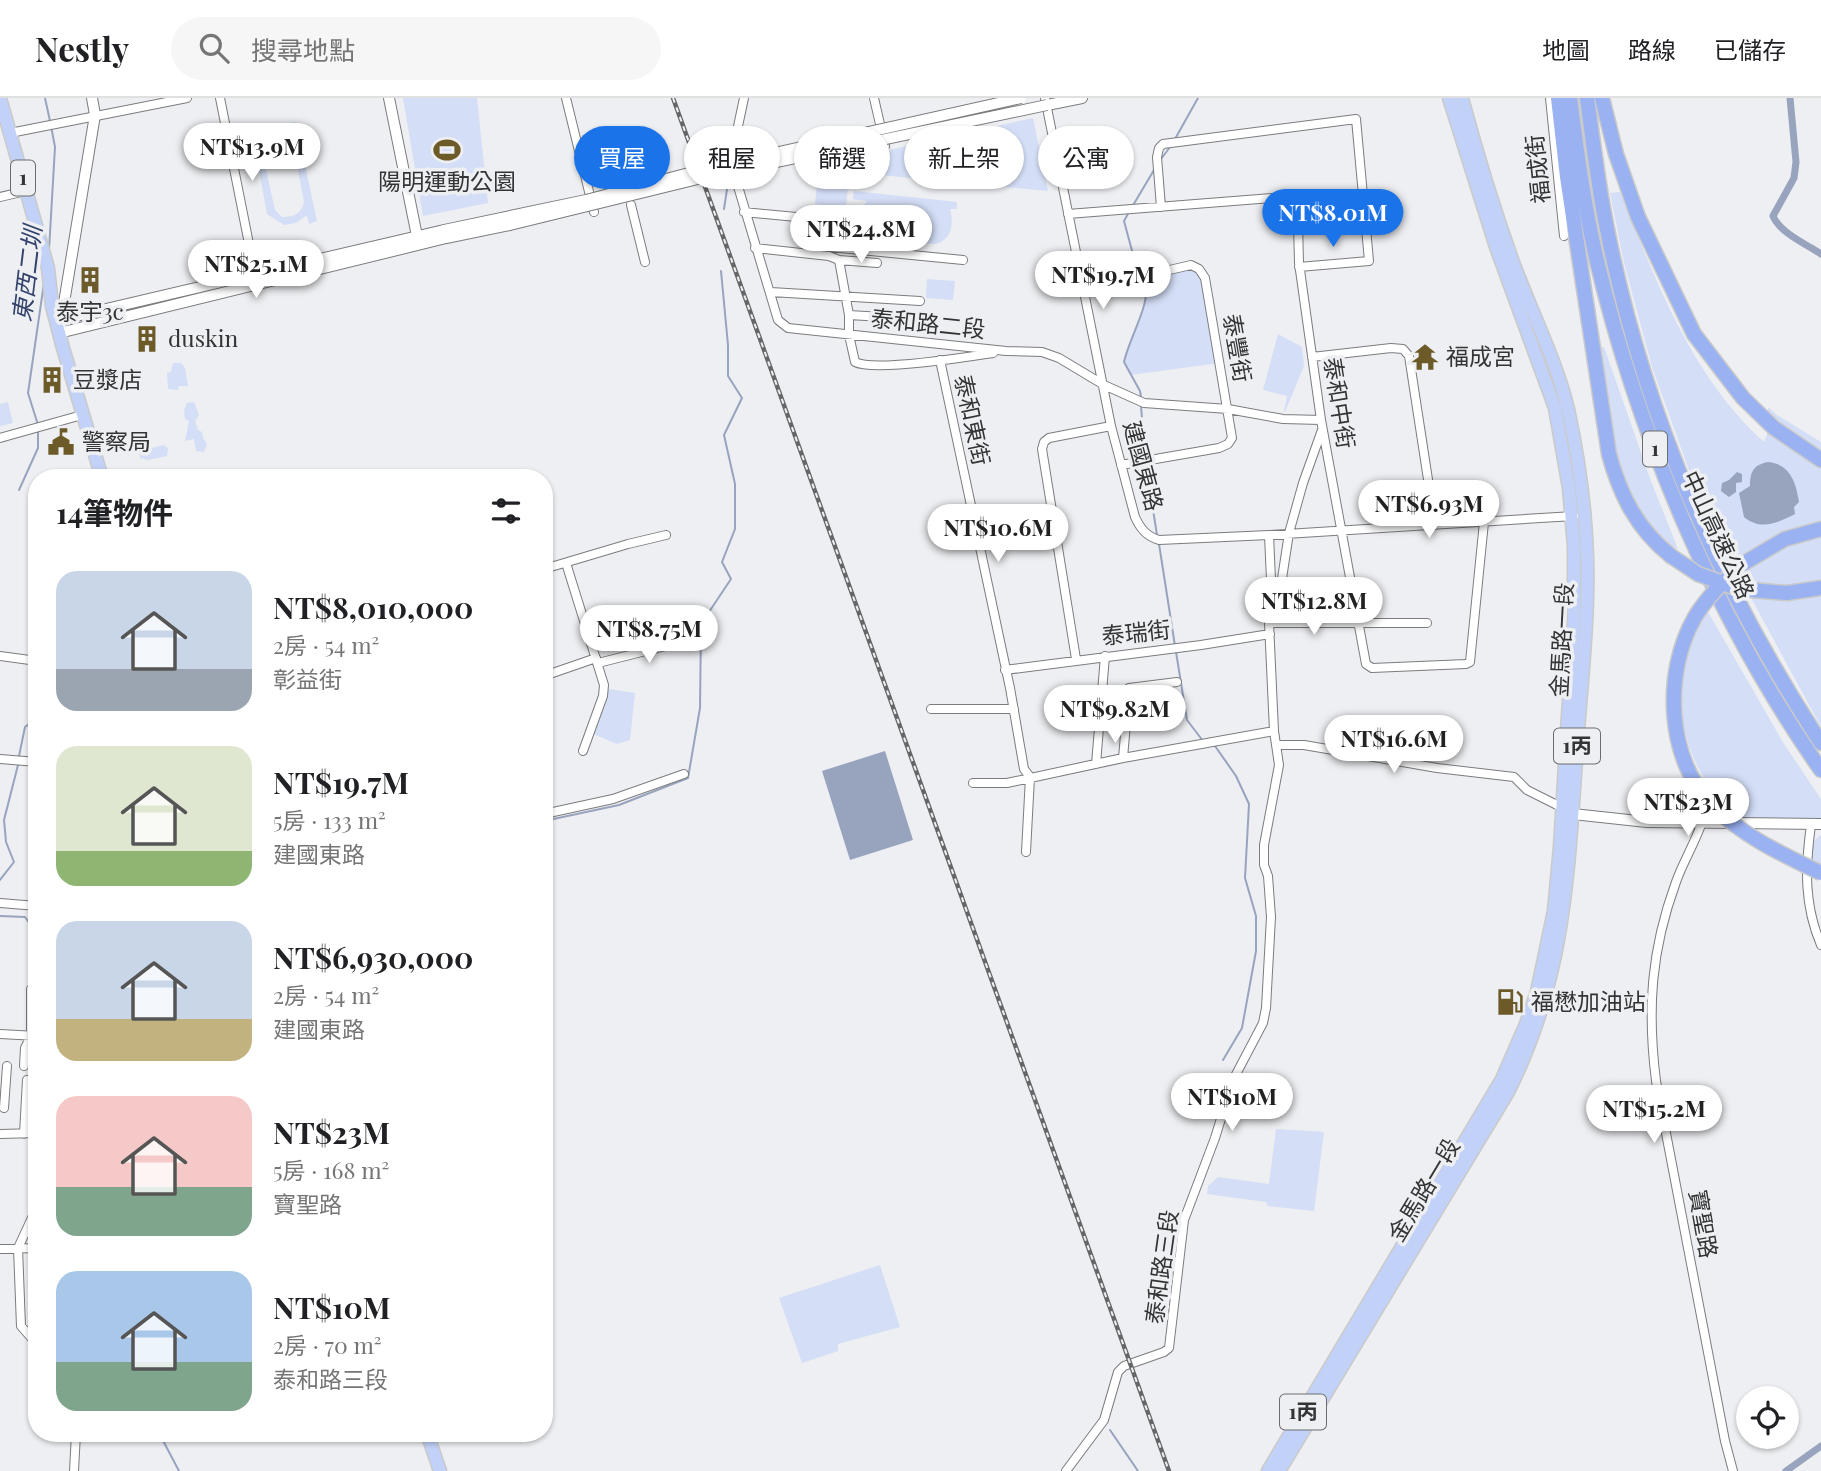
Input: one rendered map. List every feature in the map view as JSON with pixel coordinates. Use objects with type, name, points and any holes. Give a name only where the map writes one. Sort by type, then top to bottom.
[{"type":"highway","points":[[1558,98],[1603,426],[1616,481],[1625,499],[1641,526],[1661,548],[1681,564],[1707,578],[1751,591],[1787,593],[1821,588]]},
{"type":"highway","name":"中山高速公路","points":[[1570,98],[1597,259],[1611,316],[1640,410],[1686,528],[1710,578],[1760,672],[1821,770]]},
{"type":"highway","name":"中山高速公路","points":[[1587,98],[1606,229],[1641,364],[1672,452],[1717,561],[1760,646],[1821,743]]},
{"type":"highway","points":[[1602,98],[1615,154],[1650,247],[1699,342],[1743,398],[1774,428],[1821,460]]},
{"type":"highway","points":[[1821,529],[1785,539],[1761,551],[1717,587],[1686,635],[1678,663],[1673,699],[1676,726],[1688,766],[1697,785],[1711,804],[1744,834],[1821,873]]},
{"type":"main road","name":"1","points":[[0,98],[47,263],[82,415],[99,469]]},
{"type":"main road","name":"金馬路一段","points":[[1449,98],[1496,247],[1555,408],[1578,515]]},
{"type":"main road","name":"金馬路一段","points":[[1342,1356],[1508,1092],[1530,1046],[1549,989],[1568,880],[1568,811],[1587,600],[1565,400],[1506,243],[1462,98]]},
{"type":"main road","name":"1丙","points":[[1268,1471],[1342,1356]]},
{"type":"main road","name":"1丙","points":[[1279,1471],[1342,1356]]},
{"type":"main road","points":[[430,1442],[440,1471]]},
{"type":"street","points":[[59,324],[95,115],[92,98]]},
{"type":"street","points":[[10,134],[153,101],[187,98]]},
{"type":"street","points":[[220,98],[255,274]]},
{"type":"street","points":[[389,98],[418,241]]},
{"type":"street","points":[[566,98],[594,212]]},
{"type":"street","name":"泰和路二段","points":[[744,98],[737,131],[734,173],[778,320],[788,328],[1006,351],[1042,352],[1059,358],[1104,385],[1139,401],[1228,409],[1322,424]]},
{"type":"street","points":[[874,98],[880,126]]},
{"type":"street","points":[[59,324],[418,241],[708,168],[1021,98]]},
{"type":"street","points":[[445,234],[523,222],[706,177],[1046,101],[1082,98]]},
{"type":"street","name":"福成街","points":[[1550,98],[1564,236]]},
{"type":"street","name":"建國東路","points":[[1046,101],[1111,426],[1135,517],[1150,537],[1269,536],[1340,529],[1578,515]]},
{"type":"street","points":[[1161,207],[1158,148],[1167,144],[1356,119],[1369,261],[1299,267]]},
{"type":"street","points":[[0,197],[26,191]]},
{"type":"street","name":"泰和中街","points":[[1068,214],[1272,198],[1298,223],[1299,267],[1322,424],[1366,664],[1372,668],[1470,662],[1484,522]]},
{"type":"street","points":[[631,205],[645,262]]},
{"type":"street","points":[[744,212],[807,218],[806,241],[809,245],[963,260]]},
{"type":"street","points":[[59,324],[255,274],[418,241]]},
{"type":"street","points":[[755,248],[877,263]]},
{"type":"street","points":[[839,260],[849,315],[849,335],[855,362],[862,366],[940,360],[1006,351]]},
{"type":"street","name":"泰豐街","points":[[1083,290],[1191,265],[1199,269],[1206,278],[1232,438],[1228,444],[1121,465]]},
{"type":"street","points":[[771,292],[920,301]]},
{"type":"street","points":[[849,315],[934,320]]},
{"type":"street","points":[[1312,357],[1391,348],[1403,349],[1409,356],[1435,525]]},
{"type":"street","name":"泰和東街","points":[[940,360],[1014,709],[1024,769],[1030,777]]},
{"type":"street","points":[[0,438],[82,415]]},
{"type":"street","points":[[1269,623],[1279,598],[1289,533],[1322,424]]},
{"type":"street","points":[[1076,659],[1042,449],[1049,438],[1111,426]]},
{"type":"street","points":[[553,567],[666,535]]},
{"type":"street","points":[[1269,536],[1269,623],[1276,744],[1304,745],[1437,768],[1514,777],[1527,790],[1568,811],[1647,822],[1816,825],[1806,858],[1806,886],[1821,946]]},
{"type":"street","points":[[566,563],[604,685],[603,696],[583,751]]},
{"type":"street","points":[[1269,623],[1427,623]]},
{"type":"street","name":"泰瑞街","points":[[1005,670],[1270,634]]},
{"type":"street","points":[[553,673],[597,660],[693,639]]},
{"type":"street","points":[[0,656],[28,660]]},
{"type":"street","points":[[1096,764],[1105,656]]},
{"type":"street","points":[[1123,758],[1129,688],[1177,682]]},
{"type":"street","points":[[1127,712],[1180,705]]},
{"type":"street","points":[[931,709],[1014,709]]},
{"type":"street","points":[[972,783],[1007,783],[1123,758],[1274,731]]},
{"type":"street","name":"泰和路三段","points":[[1066,1471],[1104,1420],[1118,1372],[1124,1366],[1169,1348],[1184,1220],[1215,1138],[1233,1080],[1263,1023],[1271,917],[1264,845],[1279,765],[1276,744]]},
{"type":"street","points":[[0,759],[28,762]]},
{"type":"street","points":[[553,812],[613,799],[684,774]]},
{"type":"street","points":[[1026,852],[1030,777]]},
{"type":"street","name":"寶聖路","points":[[1702,822],[1677,879],[1659,934],[1651,989],[1652,1052],[1697,1300],[1733,1471]]},
{"type":"street","points":[[0,903],[28,905]]},
{"type":"street","points":[[0,1034],[28,1036]]},
{"type":"street","points":[[24,1066],[25,1048],[28,1044]]},
{"type":"street","points":[[5,1108],[7,1066]]},
{"type":"street","points":[[24,1134],[27,1080]]},
{"type":"street","points":[[0,1134],[28,1134]]},
{"type":"street","points":[[28,1226],[18,1248],[21,1326],[28,1334]]},
{"type":"street","points":[[0,1249],[28,1248]]},
{"type":"street","points":[[74,1471],[76,1442]]},
{"type":"shaded area","name":"陽明運動公園","points":[[403,98],[477,98],[488,203],[423,216]]},
{"type":"shaded area","points":[[1033,118],[1038,142],[1038,189],[1048,191],[1024,189],[1024,126],[997,126]]},
{"type":"shaded area","points":[[296,122],[317,221],[309,224],[307,215],[296,223],[284,225],[267,214],[255,148],[271,135],[291,135],[289,123]],"holes":[[[277,141],[285,142],[294,150],[304,202],[296,214],[282,217],[275,210],[263,156],[268,147]]]},
{"type":"shaded area","points":[[904,147],[904,177],[890,176],[890,150]]},
{"type":"shaded area","points":[[816,189],[848,189],[846,207],[815,204]]},
{"type":"shaded area","points":[[854,191],[957,202],[957,209],[950,209],[952,220],[949,235],[936,244],[874,238],[866,233],[859,219],[867,201],[853,199]]},
{"type":"shaded area","points":[[1620,192],[1678,326],[1716,388],[1738,416],[1764,442],[1768,432],[1768,407],[1821,442],[1821,727],[1737,572],[1702,485],[1696,490],[1652,367],[1624,263],[1610,193]]},
{"type":"shaded area","points":[[815,205],[845,209],[843,224],[813,220]]},
{"type":"shaded area","points":[[813,221],[843,225],[841,240],[811,236]]},
{"type":"shaded area","points":[[1191,265],[1199,269],[1219,363],[1131,375],[1124,362],[1146,299],[1146,290],[1139,277]]},
{"type":"shaded area","points":[[927,279],[955,281],[953,300],[926,298]]},
{"type":"shaded area","points":[[1278,334],[1302,347],[1304,366],[1285,412],[1287,396],[1263,390]]},
{"type":"shaded area","points":[[1604,347],[1678,549],[1667,544],[1628,500],[1612,456],[1592,348]]},
{"type":"shaded area","points":[[173,363],[181,363],[185,368],[188,386],[179,386],[178,390],[168,389],[167,373],[171,372]]},
{"type":"shaded area","points":[[8,402],[13,423],[0,426],[0,404]]},
{"type":"shaded area","points":[[194,402],[199,415],[195,421],[207,444],[204,452],[196,451],[194,439],[185,441],[189,421],[185,419],[184,410],[187,403]]},
{"type":"shaded area","points":[[164,445],[168,448],[167,456],[148,460],[140,458],[139,451]]},
{"type":"shaded area","points":[[1768,462],[1782,466],[1791,475],[1799,502],[1794,507],[1795,514],[1763,525],[1744,517],[1739,493],[1750,486],[1756,467]]},
{"type":"shaded area","points":[[1737,472],[1742,474],[1742,482],[1736,483],[1736,492],[1729,497],[1721,491],[1722,483]]},
{"type":"shaded area","points":[[1708,612],[1784,744],[1821,799],[1821,819],[1767,820],[1741,817],[1725,805],[1703,776],[1692,754],[1681,705],[1686,656],[1695,633]]},
{"type":"shaded area","points":[[609,689],[635,693],[630,740],[617,744],[593,734]]},
{"type":"shaded area","points":[[885,751],[913,840],[850,860],[822,771]]},
{"type":"shaded area","points":[[1821,835],[1821,868],[1810,862],[1810,854],[1815,840]]},
{"type":"shaded area","points":[[1276,1129],[1324,1132],[1314,1211],[1268,1206],[1266,1202],[1207,1194],[1208,1186],[1218,1177],[1269,1184]]},
{"type":"shaded area","points":[[880,1265],[900,1327],[838,1344],[838,1351],[802,1363],[779,1298]]},
{"type":"waterway","name":"東西二圳","points":[[45,98],[50,121]]},
{"type":"waterway","points":[[1175,139],[1198,98]]},
{"type":"waterway","points":[[1790,98],[1796,162],[1794,178],[1773,216],[1787,233],[1821,254]]},
{"type":"waterway","name":"東西二圳","points":[[49,250],[55,147],[51,126]]},
{"type":"waterway","points":[[1161,159],[1170,147]]},
{"type":"waterway","points":[[1132,207],[1154,170]]},
{"type":"waterway","points":[[724,209],[727,189]]},
{"type":"waterway","points":[[1129,212],[1124,221],[1138,273]]},
{"type":"waterway","points":[[553,819],[619,805],[688,778],[700,708],[701,624],[731,579],[722,562],[735,529],[735,484],[724,435],[742,398],[728,376],[721,271]]},
{"type":"waterway","points":[[1141,282],[1146,289],[1146,299],[1124,362],[1141,397]]},
{"type":"waterway","name":"東西二圳","points":[[38,425],[28,393],[44,283]]},
{"type":"waterway","points":[[1141,406],[1145,456]]},
{"type":"waterway","name":"東西二圳","points":[[28,469],[38,448],[38,430]]},
{"type":"waterway","points":[[1146,465],[1157,535]]},
{"type":"waterway","name":"東西二圳","points":[[19,490],[28,470]]},
{"type":"waterway","points":[[1159,544],[1175,646]]},
{"type":"waterway","points":[[1176,652],[1187,720],[1203,741]]},
{"type":"waterway","name":"東西二圳","points":[[19,756],[25,727],[28,725]]},
{"type":"waterway","points":[[1215,746],[1236,776],[1249,804],[1245,878],[1256,916],[1256,951],[1242,1028],[1223,1060]]},
{"type":"waterway","name":"東西二圳","points":[[0,880],[14,862],[6,842],[4,820],[18,765]]},
{"type":"waterway","name":"東西二圳","points":[[0,916],[25,917],[28,921]]},
{"type":"waterway","points":[[1110,1430],[1138,1471]]},
{"type":"waterway","name":"東西二圳","points":[[164,1442],[179,1471]]},
{"type":"waterway","points":[[1786,1471],[1821,1446]]},
{"type":"railway","points":[[673,98],[1169,1471]]},
{"type":"place","name":"陽明運動公園","points":[[447,150]]},
{"type":"place","name":"泰宇3c","points":[[90,280]]},
{"type":"place","name":"duskin","points":[[147,339]]},
{"type":"place","name":"福成宮","points":[[1425,357]]},
{"type":"place","name":"豆漿店","points":[[52,380]]},
{"type":"place","name":"警察局","points":[[61,442]]},
{"type":"place","name":"福懋加油站","points":[[1510,1002]]}]
